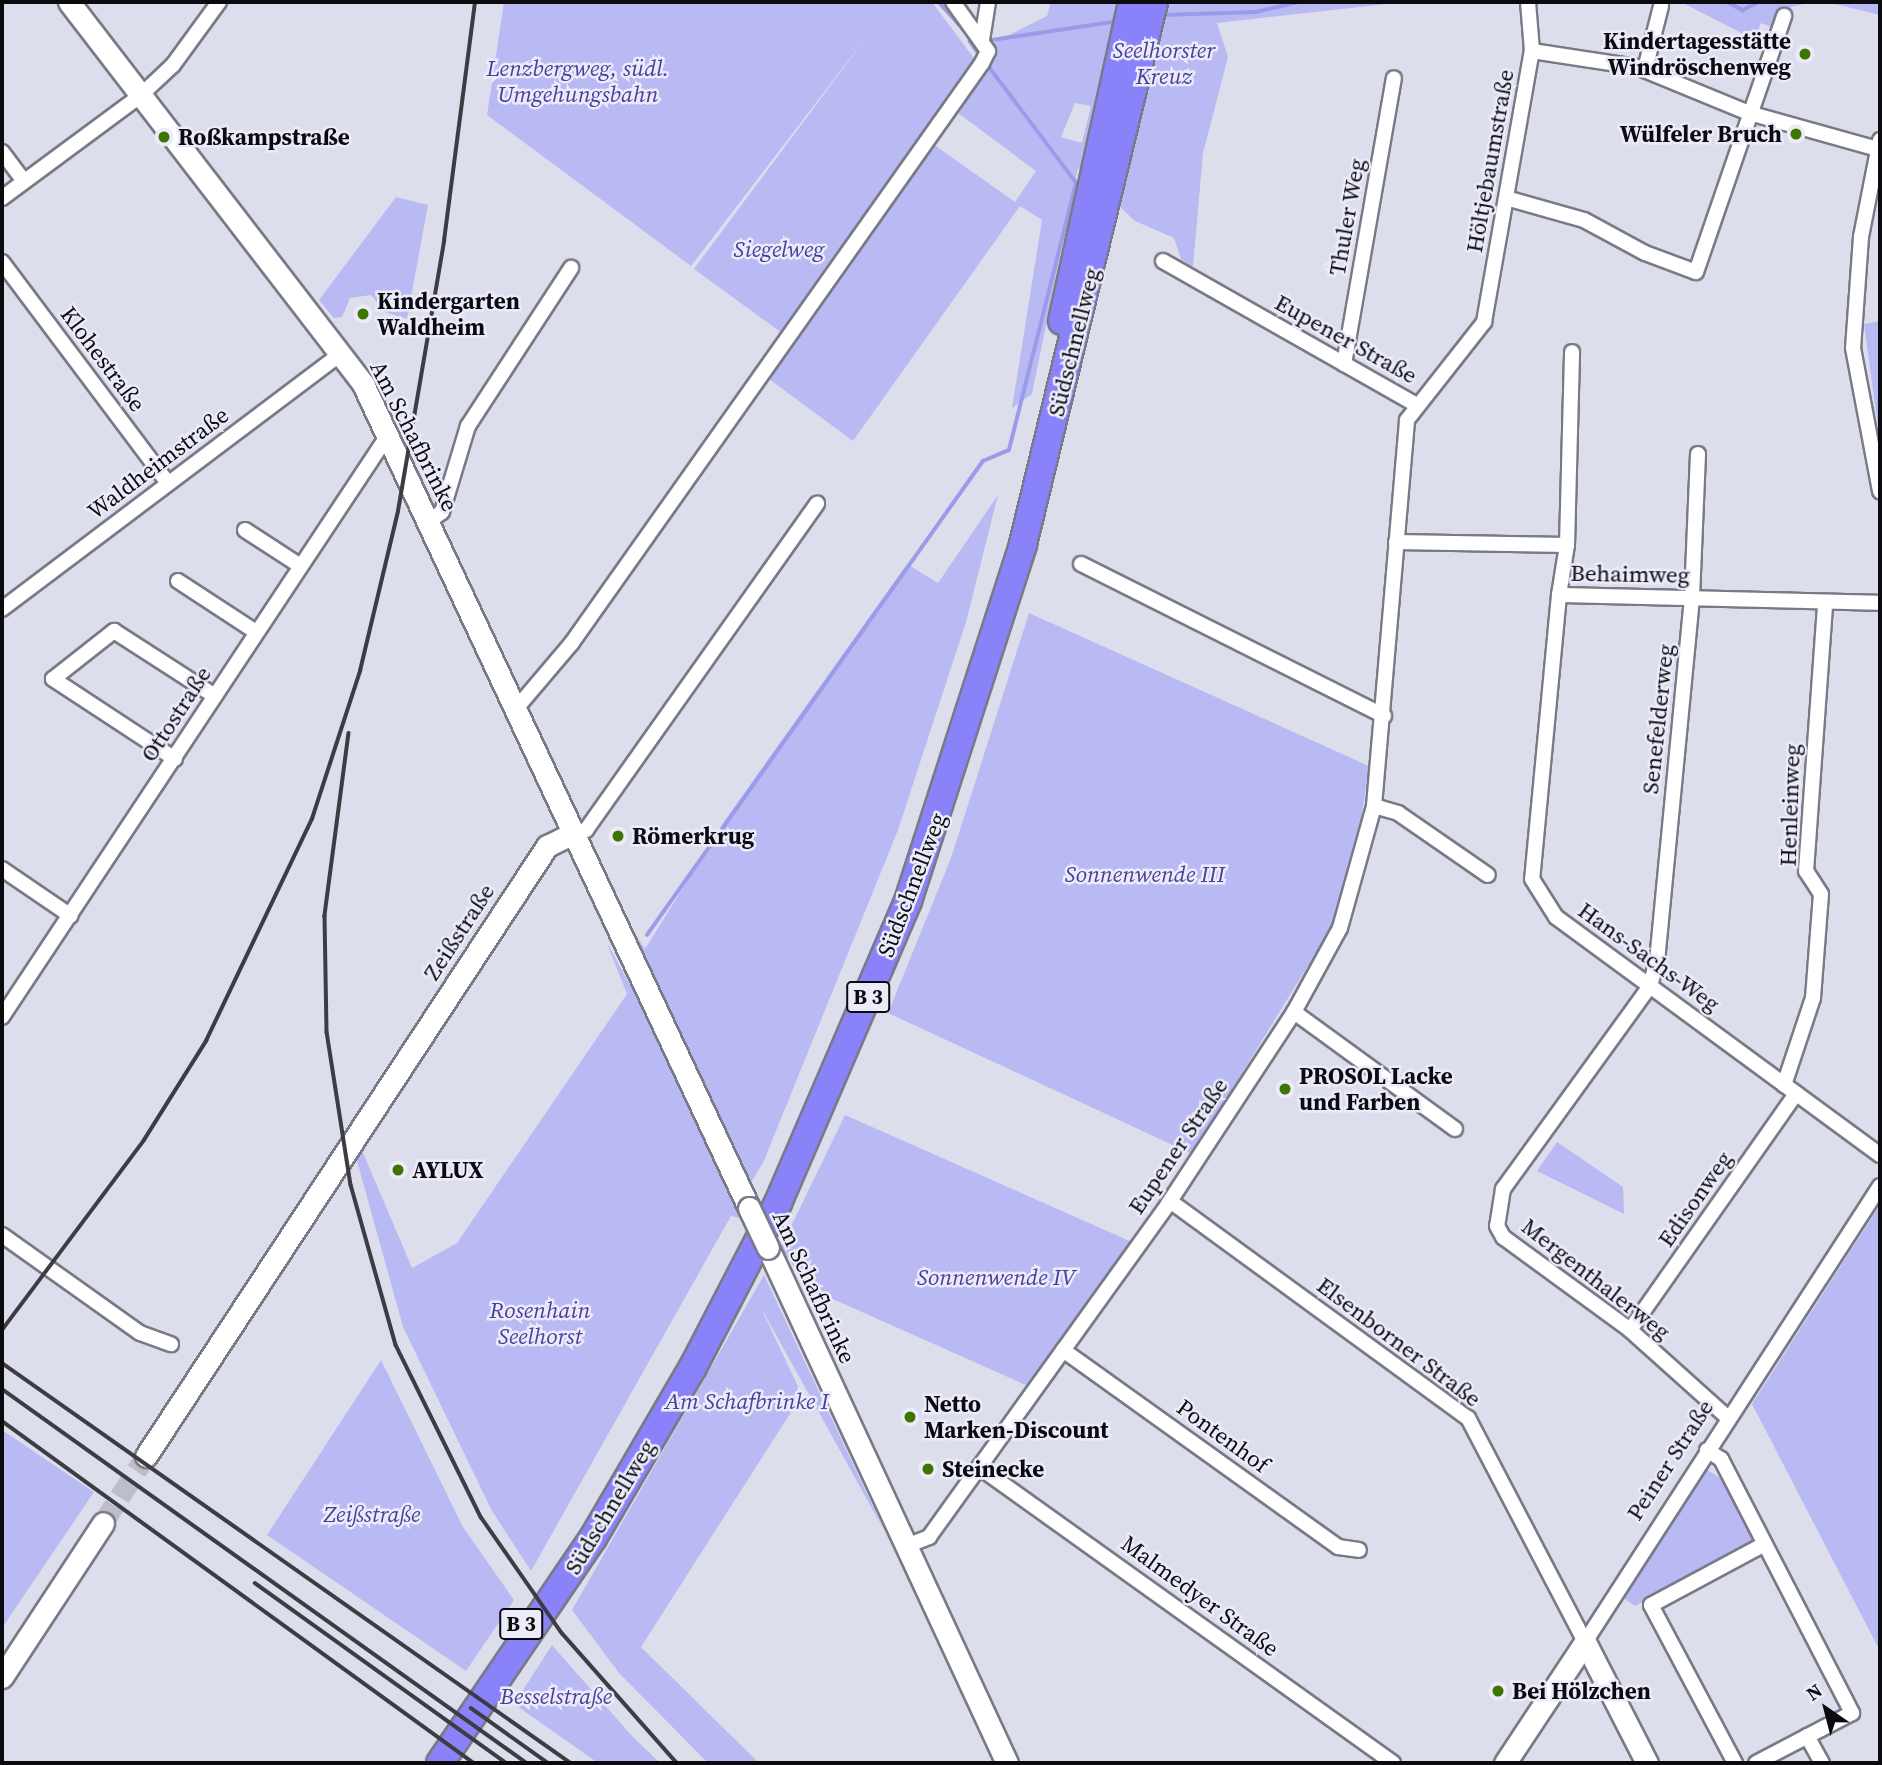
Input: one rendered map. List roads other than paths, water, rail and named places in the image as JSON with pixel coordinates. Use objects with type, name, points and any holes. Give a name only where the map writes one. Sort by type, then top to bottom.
[{"type":"highway","name":"Südschnellweg","points":[[440,1763],[640,1459],[766,1226],[841,1064],[908,901],[999,630],[1107,152],[1132,2]]},
{"type":"highway","name":"Südschnellweg","points":[[425,1763],[629,1452],[726,1276],[830,1058],[938,780],[987,625],[1033,453],[1107,152],[1154,2]]},
{"type":"street","name":"Am Schafbrinke","points":[[69,2],[341,354],[388,435],[1007,1763]]},
{"type":"street","points":[[2,198],[141,95],[173,65],[219,2]]},
{"type":"street","points":[[953,2],[985,46]]},
{"type":"street","points":[[515,710],[571,643],[985,46],[988,2]]},
{"type":"street","points":[[1528,2],[1532,51]]},
{"type":"street","points":[[1645,69],[1661,6]]},
{"type":"street","points":[[1506,198],[1584,220],[1645,253],[1696,272],[1784,16]]},
{"type":"street","name":"Höltjebaumstraße","points":[[1416,405],[1484,322],[1532,51],[1645,69],[1749,113],[1879,145]]},
{"type":"street","name":"Thuler Weg","points":[[1345,364],[1394,78]]},
{"type":"street","points":[[1879,145],[1857,264],[1853,348],[1880,491]]},
{"type":"street","points":[[2,152],[24,181]]},
{"type":"street","name":"Eupener Straße","points":[[906,1546],[929,1537],[1170,1201],[1294,1012],[1340,928],[1374,806],[1384,716],[1403,440],[1416,405],[1163,261]]},
{"type":"street","name":"Klohestraße","points":[[2,262],[168,483]]},
{"type":"street","points":[[428,522],[442,512],[468,426],[571,268]]},
{"type":"street","points":[[1566,545],[1572,352]]},
{"type":"street","name":"Waldheimstraße","points":[[2,609],[341,354]]},
{"type":"street","name":"Ottostraße","points":[[2,1017],[175,759],[299,565],[388,435]]},
{"type":"street","name":"Senefelderweg","points":[[1650,986],[1692,598],[1698,454]]},
{"type":"street","points":[[572,834],[586,830],[817,504]]},
{"type":"street","points":[[245,530],[299,565]]},
{"type":"street","name":"Behaimweg","points":[[1396,542],[1566,545],[1559,595],[1880,603]]},
{"type":"street","points":[[1081,564],[1384,716]]},
{"type":"street","points":[[178,581],[256,632]]},
{"type":"street","name":"Hans-Sachs-Weg","points":[[1559,595],[1532,879],[1556,917],[1880,1155]]},
{"type":"street","name":"Henleinweg","points":[[1790,1089],[1813,998],[1821,894],[1806,871],[1825,603]]},
{"type":"street","points":[[175,759],[53,679],[114,631],[215,696]]},
{"type":"street","points":[[1374,806],[1398,813],[1488,875]]},
{"type":"street","name":"Zeißstraße","points":[[146,1456],[547,846],[572,834]]},
{"type":"street","points":[[2,869],[71,916]]},
{"type":"street","name":"Mergenthalerweg","points":[[1650,986],[1503,1189],[1496,1208],[1503,1237],[1630,1330],[1728,1418]]},
{"type":"street","points":[[1294,1012],[1455,1129]]},
{"type":"street","name":"Edisonweg","points":[[1630,1330],[1790,1089]]},
{"type":"street","name":"Peiner Straße","points":[[1505,1763],[1880,1186]]},
{"type":"street","name":"Elsenborner Straße","points":[[1170,1201],[1468,1418],[1585,1642]]},
{"type":"street","points":[[2,1235],[140,1333],[171,1344]]},
{"type":"street","name":"Pontenhof","points":[[1063,1350],[1338,1547],[1359,1550]]},
{"type":"street","points":[[1707,1450],[1721,1459],[1852,1713],[1756,1763]]},
{"type":"street","name":"Malmedyer Straße","points":[[979,1467],[1393,1763]]},
{"type":"street","points":[[2,1677],[103,1523]]},
{"type":"street","points":[[1735,1763],[1651,1605],[1765,1544]]},
{"type":"street","points":[[1585,1642],[1647,1763]]},
{"type":"street","points":[[1807,1736],[1822,1763]]},
{"type":"waterway","points":[[939,2],[974,41]]},
{"type":"waterway","points":[[1161,15],[1256,12],[1299,2]]},
{"type":"waterway","points":[[1727,2],[1743,10],[1758,2]]},
{"type":"waterway","points":[[992,40],[1119,21]]},
{"type":"waterway","points":[[970,41],[977,51]]},
{"type":"waterway","points":[[647,935],[983,461],[1009,450],[1076,183],[990,69]]},
{"type":"tunnel","points":[[103,1523],[146,1456]]},
{"type":"railway","points":[[2,1330],[144,1140],[206,1041],[312,819],[360,671],[398,511],[444,241],[475,2]]},
{"type":"railway","points":[[349,733],[325,916],[327,1032],[351,1185],[396,1345],[481,1517],[562,1633],[677,1763]]},
{"type":"railway","points":[[2,1363],[571,1763]]},
{"type":"railway","points":[[2,1389],[527,1763]]},
{"type":"railway","points":[[2,1421],[474,1763]]},
{"type":"railway","points":[[255,1583],[506,1763]]},
{"type":"railway","points":[[471,1708],[548,1763]]},
{"type":"railway","points":[[43,1763],[181,1763]]},
{"type":"place","name":"Kindertagesstätte Windröschenweg","points":[[1805,54]]},
{"type":"place","name":"Wülfeler Bruch","points":[[1796,134]]},
{"type":"place","name":"Roßkampstraße","points":[[164,137]]},
{"type":"place","name":"Kindergarten Waldheim","points":[[363,314]]},
{"type":"place","name":"Römerkrug","points":[[618,836]]},
{"type":"place","name":"PROSOL Lacke und Farben","points":[[1285,1089]]},
{"type":"place","name":"AYLUX","points":[[398,1170]]},
{"type":"place","name":"Netto Marken-Discount","points":[[910,1417]]},
{"type":"place","name":"Steinecke","points":[[928,1469]]},
{"type":"place","name":"Bei Hölzchen","points":[[1498,1691]]},
{"type":"park label","name":"Seelhorster Kreuz","points":[[1164,63]]},
{"type":"park label","name":"Lenzbergweg, südl. Umgehungsbahn","points":[[578,81]]},
{"type":"park label","name":"Siegelweg","points":[[779,249]]},
{"type":"park label","name":"Sonnenwende III","points":[[1145,874]]},
{"type":"park label","name":"Sonnenwende IV","points":[[996,1277]]},
{"type":"park label","name":"Rosenhain Seelhorst","points":[[540,1323]]},
{"type":"park label","name":"Am Schafbrinke I","points":[[747,1401]]},
{"type":"park label","name":"Besselstraße","points":[[556,1696]]}]
